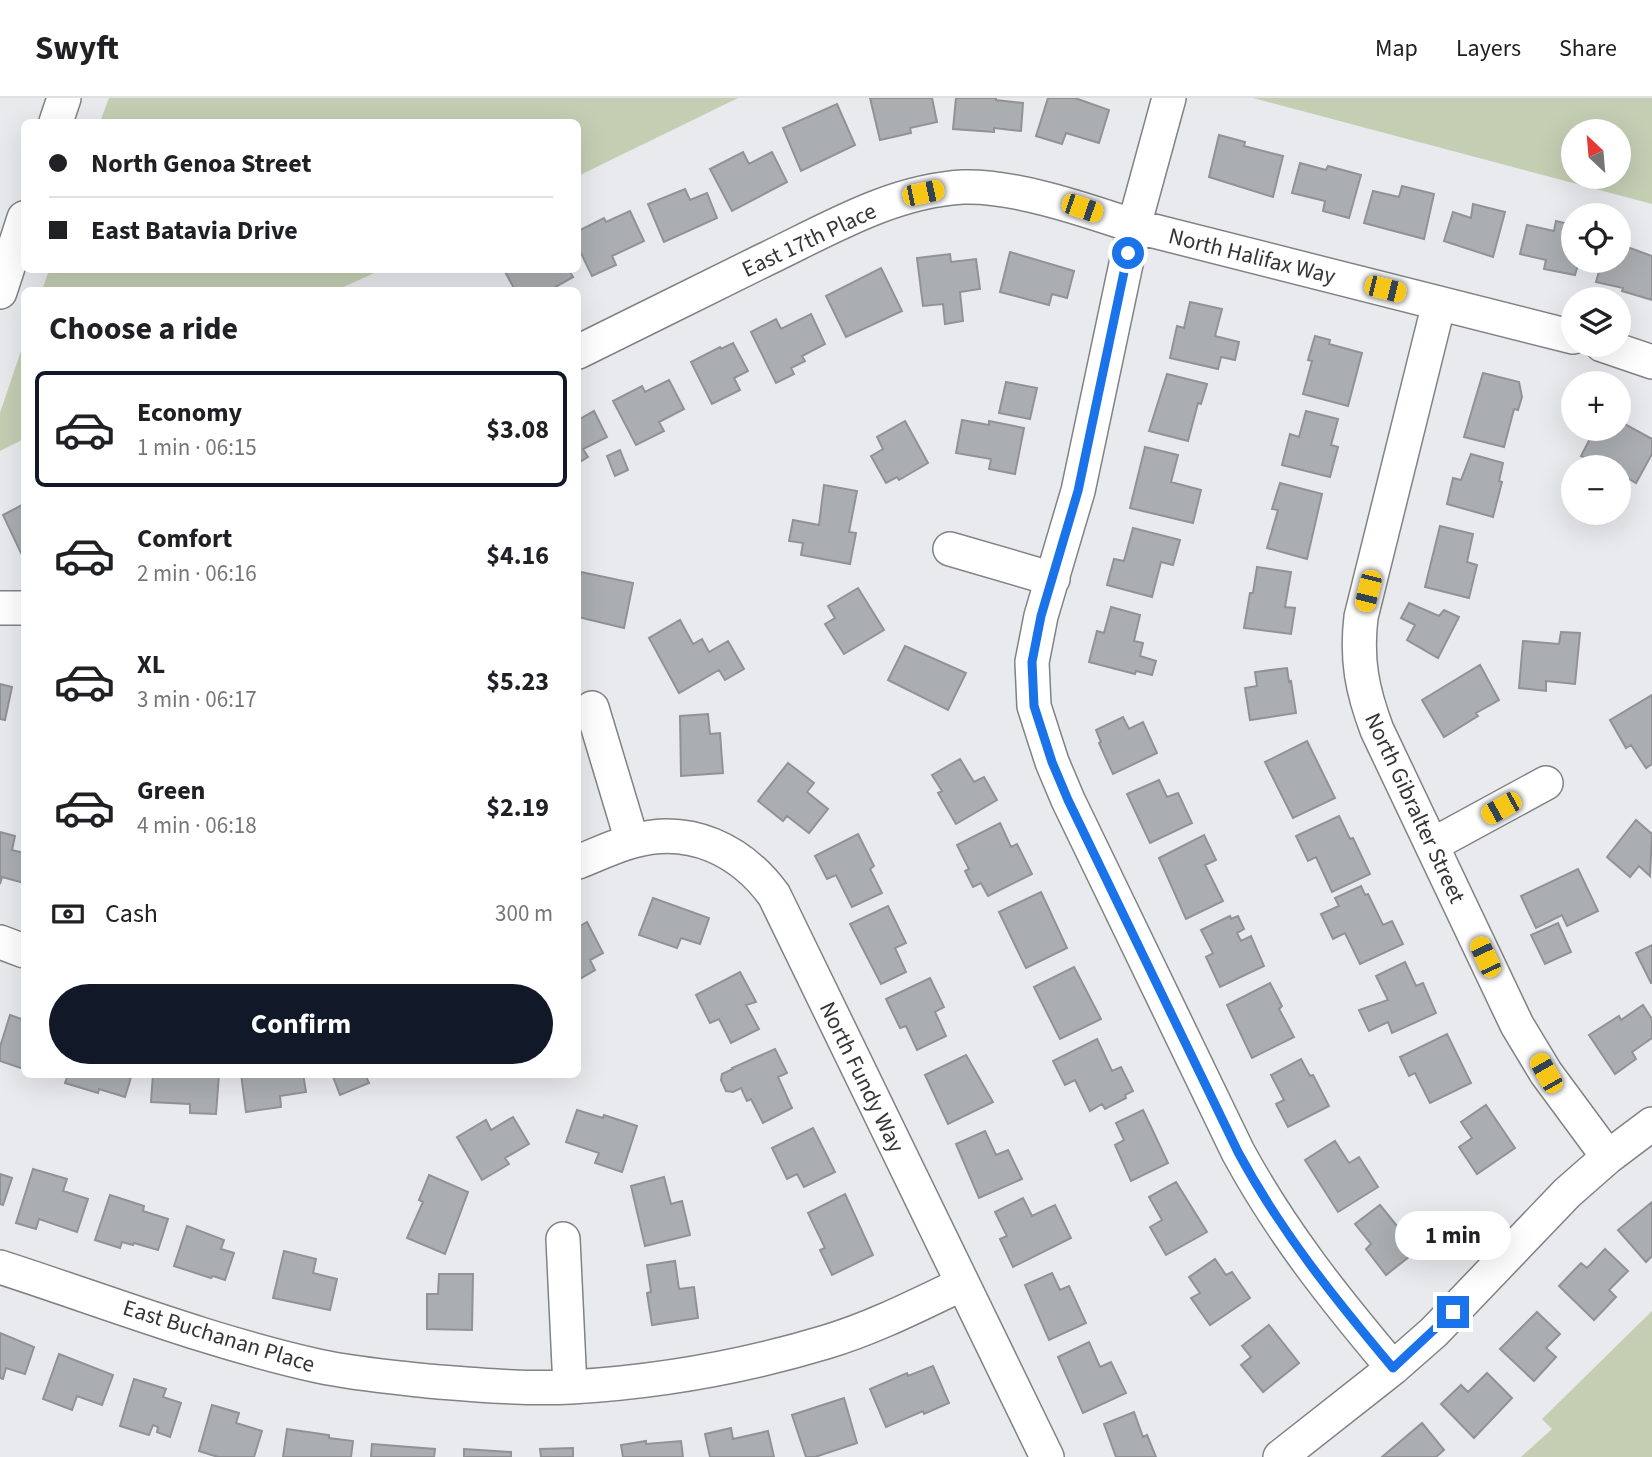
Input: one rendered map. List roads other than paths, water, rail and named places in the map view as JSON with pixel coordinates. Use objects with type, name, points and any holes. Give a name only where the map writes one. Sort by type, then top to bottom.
[{"type":"street","points":[[57,119],[64,98]]},
{"type":"street","points":[[1168,98],[1134,226],[1078,491],[1041,616],[1032,674],[1034,706],[1052,762],[1258,1189],[1301,1255],[1393,1368]]},
{"type":"street","name":"East 17th Place","points":[[581,351],[859,214],[909,196],[965,187],[992,188],[1082,208],[1134,226]]},
{"type":"street","name":"North Halifax Way","points":[[1134,226],[1561,334]]},
{"type":"street","points":[[0,292],[21,227]]},
{"type":"street","name":"North Gibralter Street","points":[[1439,303],[1362,617],[1358,645],[1365,697],[1517,1024],[1546,1073],[1608,1157]]},
{"type":"street","points":[[1631,355],[1652,362]]},
{"type":"street","points":[[950,550],[1053,579]]},
{"type":"street","points":[[0,608],[21,608]]},
{"type":"street","points":[[592,708],[632,841]]},
{"type":"street","points":[[1432,845],[1546,783]]},
{"type":"street","name":"North Fundy Way","points":[[581,861],[632,841],[686,837],[713,844],[740,859],[759,875],[774,895],[1047,1457]]},
{"type":"street","points":[[0,942],[21,950]]},
{"type":"street","points":[[1280,1457],[1393,1368],[1434,1332],[1567,1193],[1608,1157],[1652,1124]]},
{"type":"street","points":[[563,1239],[569,1387]]},
{"type":"street","name":"East Buchanan Place","points":[[0,1267],[251,1349],[320,1366],[377,1376],[463,1384],[569,1387],[680,1376],[827,1342],[868,1327],[962,1284]]}]
